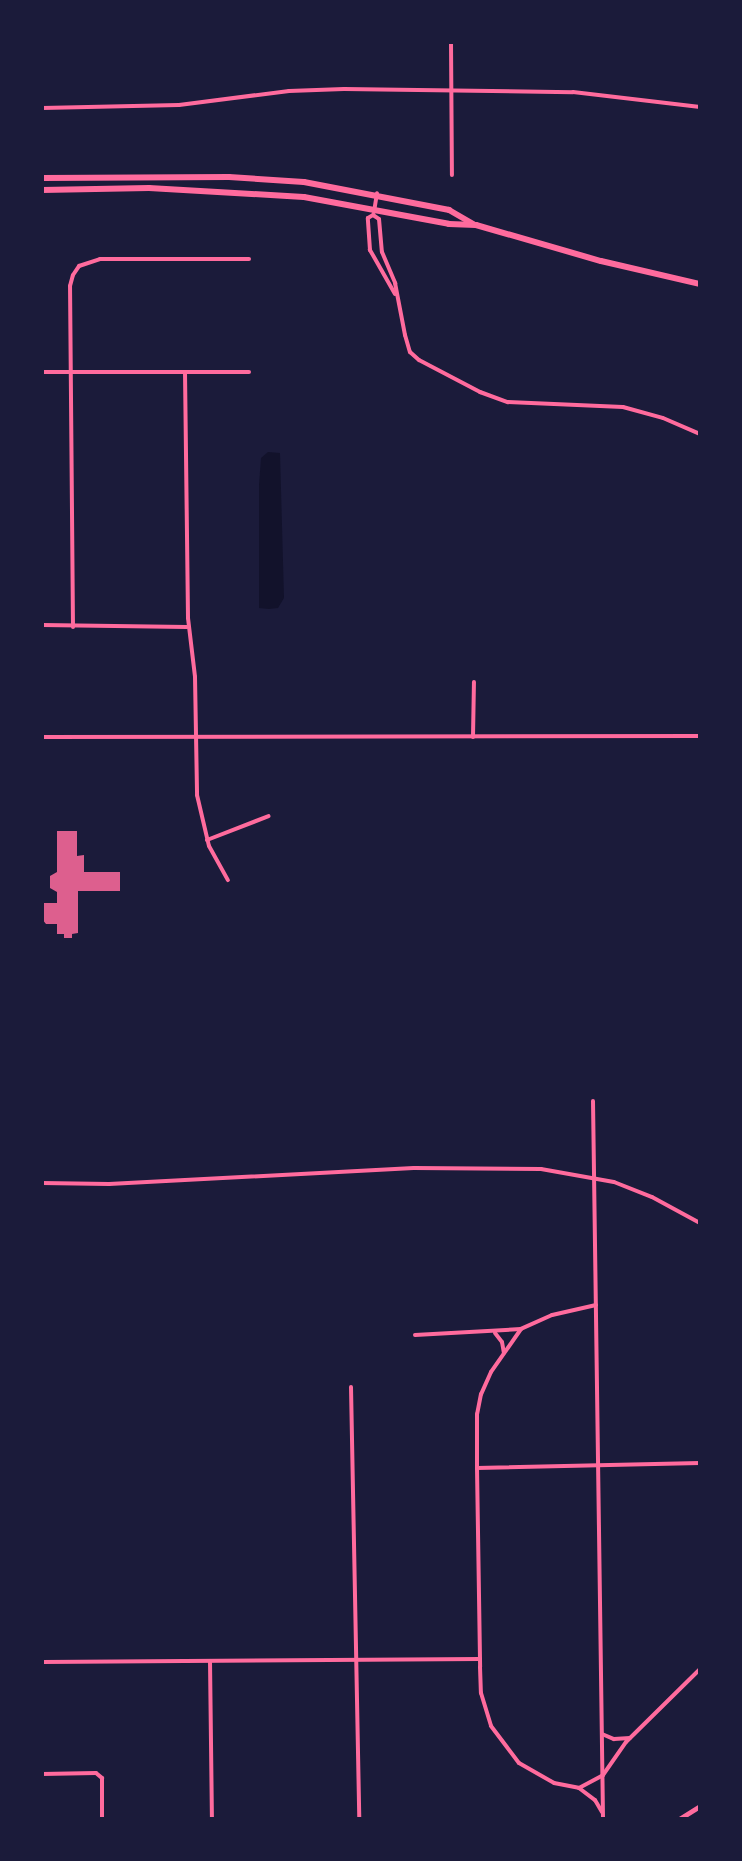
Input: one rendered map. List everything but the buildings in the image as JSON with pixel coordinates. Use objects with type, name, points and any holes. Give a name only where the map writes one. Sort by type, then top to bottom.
[{"type":"main road","points":[[42,178],[229,177],[304,182],[377,193],[449,210],[476,225],[628,268],[700,284]]},
{"type":"main road","points":[[42,190],[149,188],[258,193],[449,224],[476,225]]},
{"type":"street","points":[[451,42],[452,175]]},
{"type":"street","points":[[42,108],[179,105],[289,91],[344,89],[573,92],[700,107]]},
{"type":"street","points":[[377,193],[374,212],[368,218],[370,250],[395,294]]},
{"type":"street","points":[[374,212],[379,219],[382,252],[395,283],[410,352],[419,360],[480,392],[524,405],[642,411],[700,434]]},
{"type":"street","points":[[73,627],[70,286],[79,266],[100,259],[249,259]]},
{"type":"street","points":[[42,372],[249,372]]},
{"type":"street","points":[[185,372],[189,627],[195,677],[197,795],[207,840],[228,880]]},
{"type":"street","points":[[42,625],[189,627]]},
{"type":"street","points":[[473,737],[474,682]]},
{"type":"street","points":[[42,737],[700,736]]},
{"type":"street","points":[[207,840],[269,816]]},
{"type":"street","points":[[593,1101],[603,1816]]},
{"type":"street","points":[[42,1183],[124,1183],[414,1168],[541,1169],[593,1176],[652,1197],[700,1223]]},
{"type":"street","points":[[415,1335],[521,1329],[552,1315],[596,1305]]},
{"type":"street","points":[[521,1329],[481,1394],[477,1414],[480,1659],[484,1707],[499,1739],[519,1763],[536,1774],[579,1788],[595,1800],[603,1816]]},
{"type":"street","points":[[493,1332],[500,1337],[504,1354]]},
{"type":"street","points":[[351,1387],[359,1819]]},
{"type":"street","points":[[477,1468],[700,1463]]},
{"type":"street","points":[[42,1662],[480,1659]]},
{"type":"street","points":[[210,1661],[212,1819]]},
{"type":"street","points":[[579,1788],[603,1775],[630,1738],[700,1669]]},
{"type":"street","points":[[602,1734],[614,1739],[630,1738]]},
{"type":"street","points":[[42,1774],[96,1773],[102,1778],[102,1819]]},
{"type":"street","points":[[679,1819],[700,1806]]},
{"type":"shaded area","points":[[268,452],[280,453],[284,598],[278,608],[269,609],[259,608],[259,485],[261,458]]}]
